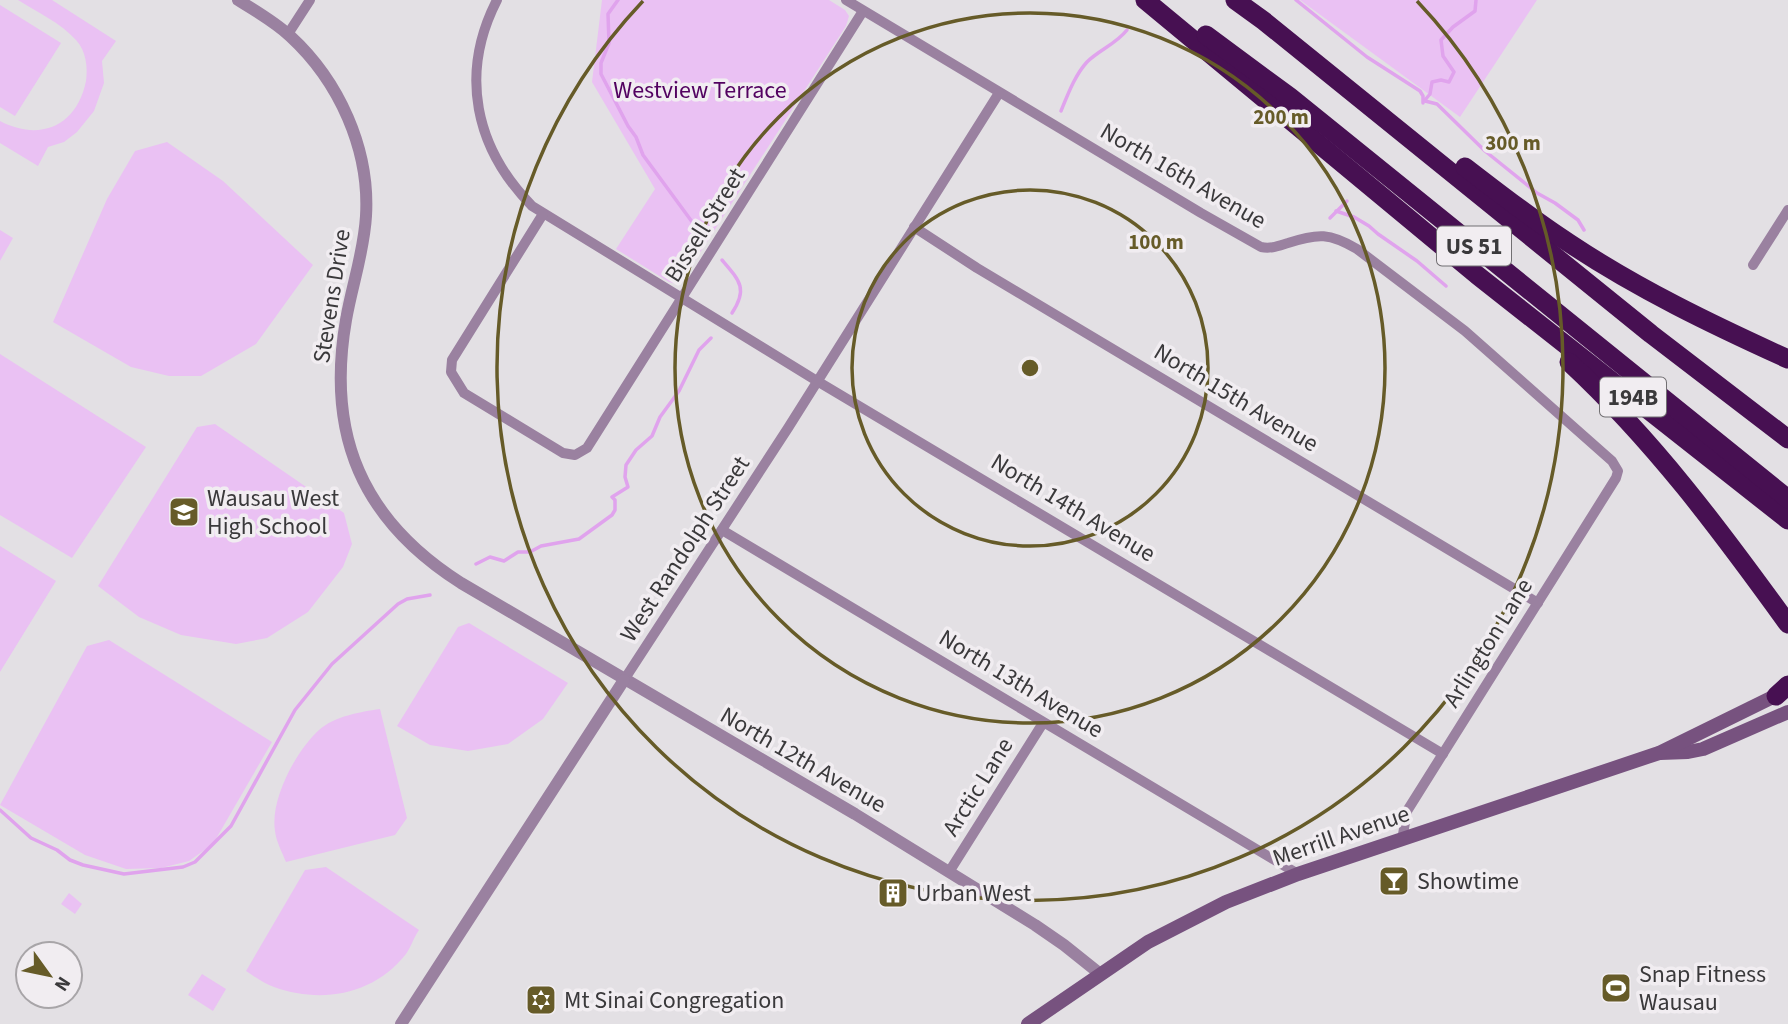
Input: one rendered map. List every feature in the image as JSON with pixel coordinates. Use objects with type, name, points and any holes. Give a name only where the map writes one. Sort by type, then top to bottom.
[{"type":"highway","points":[[1145,0],[1476,275],[1593,384],[1639,432],[1703,508],[1788,624]]},
{"type":"highway","name":"US 51","points":[[1156,0],[1290,97],[1788,499]]},
{"type":"highway","name":"US 51","points":[[1235,0],[1569,244],[1646,289],[1788,359]]},
{"type":"highway","name":"US 51","points":[[1265,21],[1641,326],[1788,439]]},
{"type":"highway","name":"194B","points":[[1476,275],[1788,520]]},
{"type":"main road","name":"Merrill Avenue","points":[[1028,1024],[1099,974],[1182,923],[1248,893],[1659,753],[1784,690]]},
{"type":"main road","name":"Merrill Avenue","points":[[1659,753],[1703,749],[1788,712]]},
{"type":"main road","name":"Merrill Avenue","points":[[1039,1024],[1056,1003]]},
{"type":"street","name":"Stevens Drive","points":[[238,0],[288,34],[324,73],[341,101],[357,142],[366,184],[367,214],[364,242],[346,318],[340,361],[340,396],[348,443],[373,500],[393,528],[430,563],[478,594]]},
{"type":"street","points":[[288,34],[310,0]]},
{"type":"street","name":"North 14th Avenue","points":[[498,0],[478,53],[477,97],[484,130],[504,174],[543,214],[817,381],[1443,754]]},
{"type":"street","name":"North 16th Avenue","points":[[846,0],[1261,247],[1270,249],[1320,235],[1343,241],[1357,249],[1465,331],[1608,456],[1618,471]]},
{"type":"street","name":"Bissell Street","points":[[543,214],[452,360],[452,372],[464,393],[563,453],[575,455],[587,448],[863,11]]},
{"type":"street","name":"West Randolph Street","points":[[401,1024],[722,530],[999,93]]},
{"type":"street","points":[[1753,265],[1788,210]]},
{"type":"street","name":"North 15th Avenue","points":[[914,228],[1538,603]]},
{"type":"street","name":"Arlington Lane","points":[[1402,840],[1407,811],[1618,471]]},
{"type":"street","name":"North 13th Avenue","points":[[722,530],[1298,874]]},
{"type":"street","name":"North 12th Avenue","points":[[478,594],[855,814],[1064,945],[1099,974]]},
{"type":"street","name":"Arctic Lane","points":[[949,872],[1043,723]]},
{"type":"green space","points":[[18,0],[52,0],[116,41],[102,61],[104,83],[94,111],[77,132],[64,142],[48,147],[38,166],[0,143],[0,121],[29,130],[55,126],[74,109],[81,96],[86,81],[86,65],[82,49],[70,34]]},
{"type":"green space","name":"Westview Terrace","points":[[602,0],[829,0],[845,10],[849,16],[846,26],[683,279],[677,284],[669,282],[616,249],[655,189],[592,82]]},
{"type":"green space","points":[[1300,0],[1537,0],[1460,117]]},
{"type":"green space","points":[[0,5],[61,43],[15,116],[0,107]]},
{"type":"green space","points":[[167,142],[223,181],[313,265],[256,344],[201,376],[169,376],[131,367],[53,322],[107,199],[135,151]]},
{"type":"green space","points":[[0,230],[13,238],[0,261]]},
{"type":"green space","points":[[0,354],[146,447],[72,558],[0,515]]},
{"type":"green space","points":[[215,424],[344,513],[352,544],[343,567],[308,612],[267,638],[236,644],[181,635],[139,617],[98,586],[197,427]]},
{"type":"green space","points":[[0,546],[56,581],[0,672]]},
{"type":"green space","points":[[469,623],[568,683],[543,719],[508,744],[468,751],[430,745],[397,726],[458,627]]},
{"type":"green space","points":[[109,640],[272,742],[213,844],[189,861],[161,868],[126,869],[85,855],[0,805],[87,646]]},
{"type":"green space","points":[[380,709],[407,818],[395,835],[286,862],[275,831],[275,818],[286,776],[310,739],[325,725],[348,715]]},
{"type":"green space","points":[[326,867],[419,930],[406,954],[393,968],[363,987],[328,995],[310,995],[274,987],[246,971],[305,870]]},
{"type":"green space","points":[[69,893],[82,904],[75,914],[61,904]]},
{"type":"green space","points":[[202,974],[226,989],[213,1011],[188,995]]},
{"type":"waterway","points":[[618,0],[608,14],[609,43],[601,63],[601,74],[643,155],[701,234]]},
{"type":"waterway","points":[[1296,0],[1367,57],[1420,91],[1423,103]]},
{"type":"waterway","points":[[1425,100],[1430,94],[1432,82],[1449,82],[1454,72],[1443,56],[1441,40],[1453,27],[1475,11],[1476,0]]},
{"type":"waterway","points":[[1061,111],[1083,67],[1127,30]]},
{"type":"waterway","points":[[1425,101],[1437,104],[1485,151],[1537,193],[1578,220],[1584,230]]},
{"type":"waterway","points":[[1330,218],[1347,201]]},
{"type":"waterway","points":[[1336,211],[1369,226],[1446,286]]},
{"type":"waterway","points":[[722,260],[740,285],[740,298],[732,313]]},
{"type":"waterway","points":[[476,564],[490,557],[504,561],[518,552],[530,552],[541,546],[579,539],[612,515],[615,510],[615,500],[612,497],[628,487],[626,465],[636,450],[652,436],[660,417],[679,391],[699,350],[711,338]]},
{"type":"waterway","points":[[0,810],[31,838],[83,865],[124,874],[183,867],[195,862],[231,826],[295,710],[332,664],[398,604],[407,599],[430,595]]},
{"type":"place","name":"Wausau West High School","points":[[184,512]]},
{"type":"place","name":"Showtime","points":[[1394,881]]},
{"type":"place","name":"Urban West","points":[[893,893]]},
{"type":"place","name":"Snap Fitness Wausau","points":[[1616,988]]},
{"type":"place","name":"Mt Sinai Congregation","points":[[541,1000]]}]
